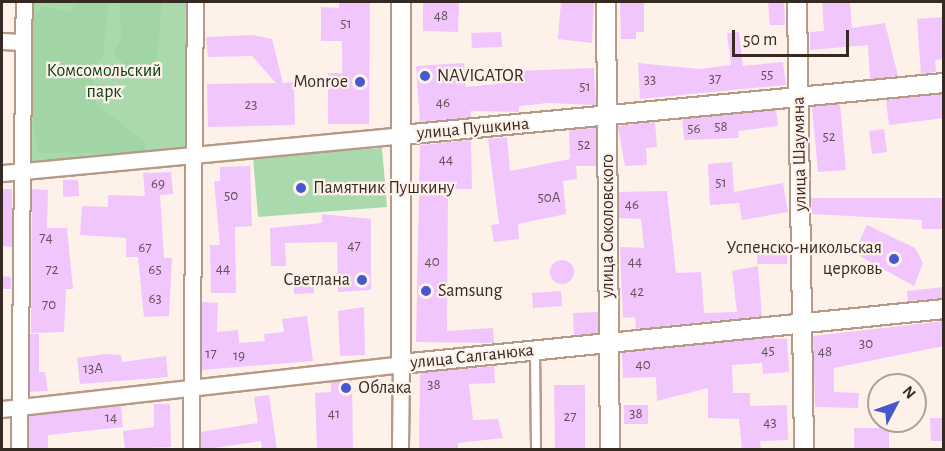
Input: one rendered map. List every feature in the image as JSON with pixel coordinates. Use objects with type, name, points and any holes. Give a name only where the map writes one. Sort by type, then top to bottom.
[{"type":"street","points":[[19,450],[24,2]]},
{"type":"street","points":[[190,450],[190,156],[195,2]]},
{"type":"street","points":[[400,450],[402,2]]},
{"type":"street","name":"улица Соколовского","points":[[606,2],[610,450]]},
{"type":"street","name":"улица Шаумяна","points":[[797,2],[804,450]]},
{"type":"street","points":[[2,41],[23,42]]},
{"type":"street","name":"улица Пушкина","points":[[2,173],[607,116],[799,94],[944,83]]},
{"type":"street","name":"улица Салганюка","points":[[2,409],[401,364],[803,327],[944,309]]},
{"type":"lane","points":[[535,351],[536,450]]},
{"type":"green space","name":"Комсомольский парк","points":[[24,2],[195,2],[190,156],[22,172]]},
{"type":"green space","points":[[77,2],[109,2],[103,56],[92,70],[96,104],[147,144],[143,153],[38,153],[29,86],[34,17],[43,6],[69,12]]},
{"type":"green space","points":[[120,2],[162,2],[156,66],[148,79],[140,79],[113,54],[121,39]]},
{"type":"green space","points":[[382,148],[387,207],[258,217],[253,157]]},
{"type":"building","points":[[339,2],[370,2],[369,124],[328,124],[328,73],[342,73],[342,41],[321,41],[321,7],[339,8]]},
{"type":"building","points":[[423,2],[459,2],[458,32],[423,31]]},
{"type":"building","points":[[561,2],[594,2],[592,43],[558,39]]},
{"type":"building","points":[[620,2],[644,2],[644,32],[636,32],[636,39],[621,39]]},
{"type":"building","points":[[768,2],[784,2],[785,25],[770,25]]},
{"type":"building","points":[[822,2],[850,2],[852,28],[885,23],[898,76],[870,79],[868,45],[810,50],[810,32],[824,31]]},
{"type":"building","points":[[944,17],[944,59],[935,60],[936,72],[921,74],[917,19]]},
{"type":"building","points":[[501,32],[502,47],[472,48],[471,33]]},
{"type":"building","points":[[739,32],[743,66],[783,62],[786,85],[640,99],[638,63],[699,69],[731,65],[727,33]]},
{"type":"building","points":[[253,35],[272,39],[283,83],[294,82],[295,125],[208,127],[207,84],[276,83],[252,56],[208,57],[206,37]]},
{"type":"building","points":[[464,63],[466,87],[516,82],[515,71],[594,68],[596,105],[548,103],[519,106],[519,112],[471,111],[471,117],[420,122],[416,66]]},
{"type":"building","points":[[944,94],[944,118],[889,125],[886,100]]},
{"type":"building","points":[[840,104],[846,170],[818,172],[812,107]]},
{"type":"building","points":[[776,110],[778,126],[738,131],[739,138],[684,140],[682,119]]},
{"type":"building","points":[[655,122],[657,147],[646,148],[647,165],[625,166],[618,126]]},
{"type":"building","points":[[596,128],[596,166],[576,166],[577,179],[563,181],[566,214],[518,224],[519,239],[494,242],[491,225],[499,224],[488,139],[507,137],[510,171],[570,159],[569,130]]},
{"type":"building","points":[[884,129],[887,152],[872,154],[869,131]]},
{"type":"building","points":[[471,140],[472,189],[448,189],[447,331],[493,328],[494,343],[416,342],[420,145]]},
{"type":"building","points":[[732,162],[734,192],[783,183],[788,212],[742,220],[739,203],[710,205],[708,164]]},
{"type":"building","points":[[250,166],[252,226],[235,227],[236,293],[211,293],[210,245],[220,245],[214,181],[220,181],[220,167]]},
{"type":"building","points":[[171,172],[173,194],[160,195],[164,258],[172,258],[169,316],[144,317],[138,257],[126,257],[126,238],[80,235],[82,206],[108,207],[108,195],[145,196],[143,173]]},
{"type":"building","points":[[63,180],[78,180],[79,196],[63,197]]},
{"type":"building","points":[[2,189],[12,189],[12,247],[2,246]]},
{"type":"building","points":[[32,189],[48,190],[47,228],[67,228],[73,289],[66,289],[64,332],[31,333]]},
{"type":"building","points":[[667,191],[676,273],[701,272],[704,313],[737,312],[732,271],[758,266],[762,316],[636,329],[635,317],[623,318],[620,247],[644,248],[641,219],[619,218],[619,192]]},
{"type":"building","points":[[811,198],[944,198],[944,229],[922,229],[922,220],[812,214]]},
{"type":"building","points":[[322,214],[371,219],[371,290],[338,292],[337,242],[285,243],[286,266],[271,266],[270,228],[322,223]]},
{"type":"building","name":"Успенско-никольская церковь","points":[[867,225],[915,248],[923,263],[914,286],[854,253]]},
{"type":"building","points":[[758,248],[787,248],[787,264],[757,264]]},
{"type":"building","points":[[562,260],[570,264],[574,272],[570,280],[562,284],[554,280],[550,272],[554,264]]},
{"type":"building","points":[[313,274],[314,293],[294,294],[293,275]]},
{"type":"building","points":[[2,276],[11,277],[11,289],[2,289]]},
{"type":"building","points":[[944,287],[944,298],[908,301],[907,291]]},
{"type":"building","points":[[561,291],[562,306],[533,308],[532,293]]},
{"type":"building","points":[[202,302],[218,303],[217,332],[238,330],[239,343],[265,341],[264,334],[284,332],[282,319],[307,316],[313,361],[201,370]]},
{"type":"building","points":[[364,307],[365,355],[340,356],[338,311]]},
{"type":"building","points":[[598,312],[598,333],[574,335],[573,313]]},
{"type":"building","points":[[944,321],[944,346],[834,368],[834,392],[859,393],[858,408],[815,407],[813,336]]},
{"type":"building","points":[[30,334],[39,334],[39,372],[45,372],[48,391],[29,392]]},
{"type":"building","points":[[765,338],[787,339],[789,372],[763,374],[762,363],[732,365],[733,393],[750,393],[750,406],[787,405],[788,440],[760,441],[761,450],[742,450],[739,419],[708,418],[708,388],[657,401],[656,377],[623,378],[622,353]]},
{"type":"building","points":[[105,354],[121,355],[122,362],[166,356],[168,377],[80,384],[77,358]]},
{"type":"building","points":[[494,366],[495,383],[469,384],[473,420],[498,419],[503,438],[458,443],[458,450],[419,450],[420,373]]},
{"type":"building","points":[[352,379],[353,450],[317,450],[315,393],[331,392],[331,382]]},
{"type":"building","points":[[554,385],[585,385],[585,450],[555,450]]},
{"type":"building","points":[[269,395],[277,450],[262,450],[261,441],[201,450],[201,432],[258,423],[254,397]]},
{"type":"building","points":[[154,404],[170,404],[171,447],[125,449],[123,431],[154,427]]},
{"type":"building","points":[[624,405],[648,405],[648,424],[624,424]]},
{"type":"building","points":[[121,406],[123,427],[48,435],[48,450],[29,450],[29,416]]},
{"type":"building","points":[[930,418],[944,418],[944,441],[931,441]]},
{"type":"building","points":[[854,428],[867,428],[867,433],[889,433],[889,450],[854,450]]},
{"type":"place","name":"NAVIGATOR","points":[[425,76]]},
{"type":"place","name":"Monroe","points":[[360,82]]},
{"type":"place","name":"Памятник Пушкину","points":[[301,188]]},
{"type":"place","name":"Успенско-никольская церковь","points":[[894,259]]},
{"type":"place","name":"Светлана","points":[[362,280]]},
{"type":"place","name":"Samsung","points":[[426,291]]},
{"type":"place","name":"Облака","points":[[346,388]]}]
